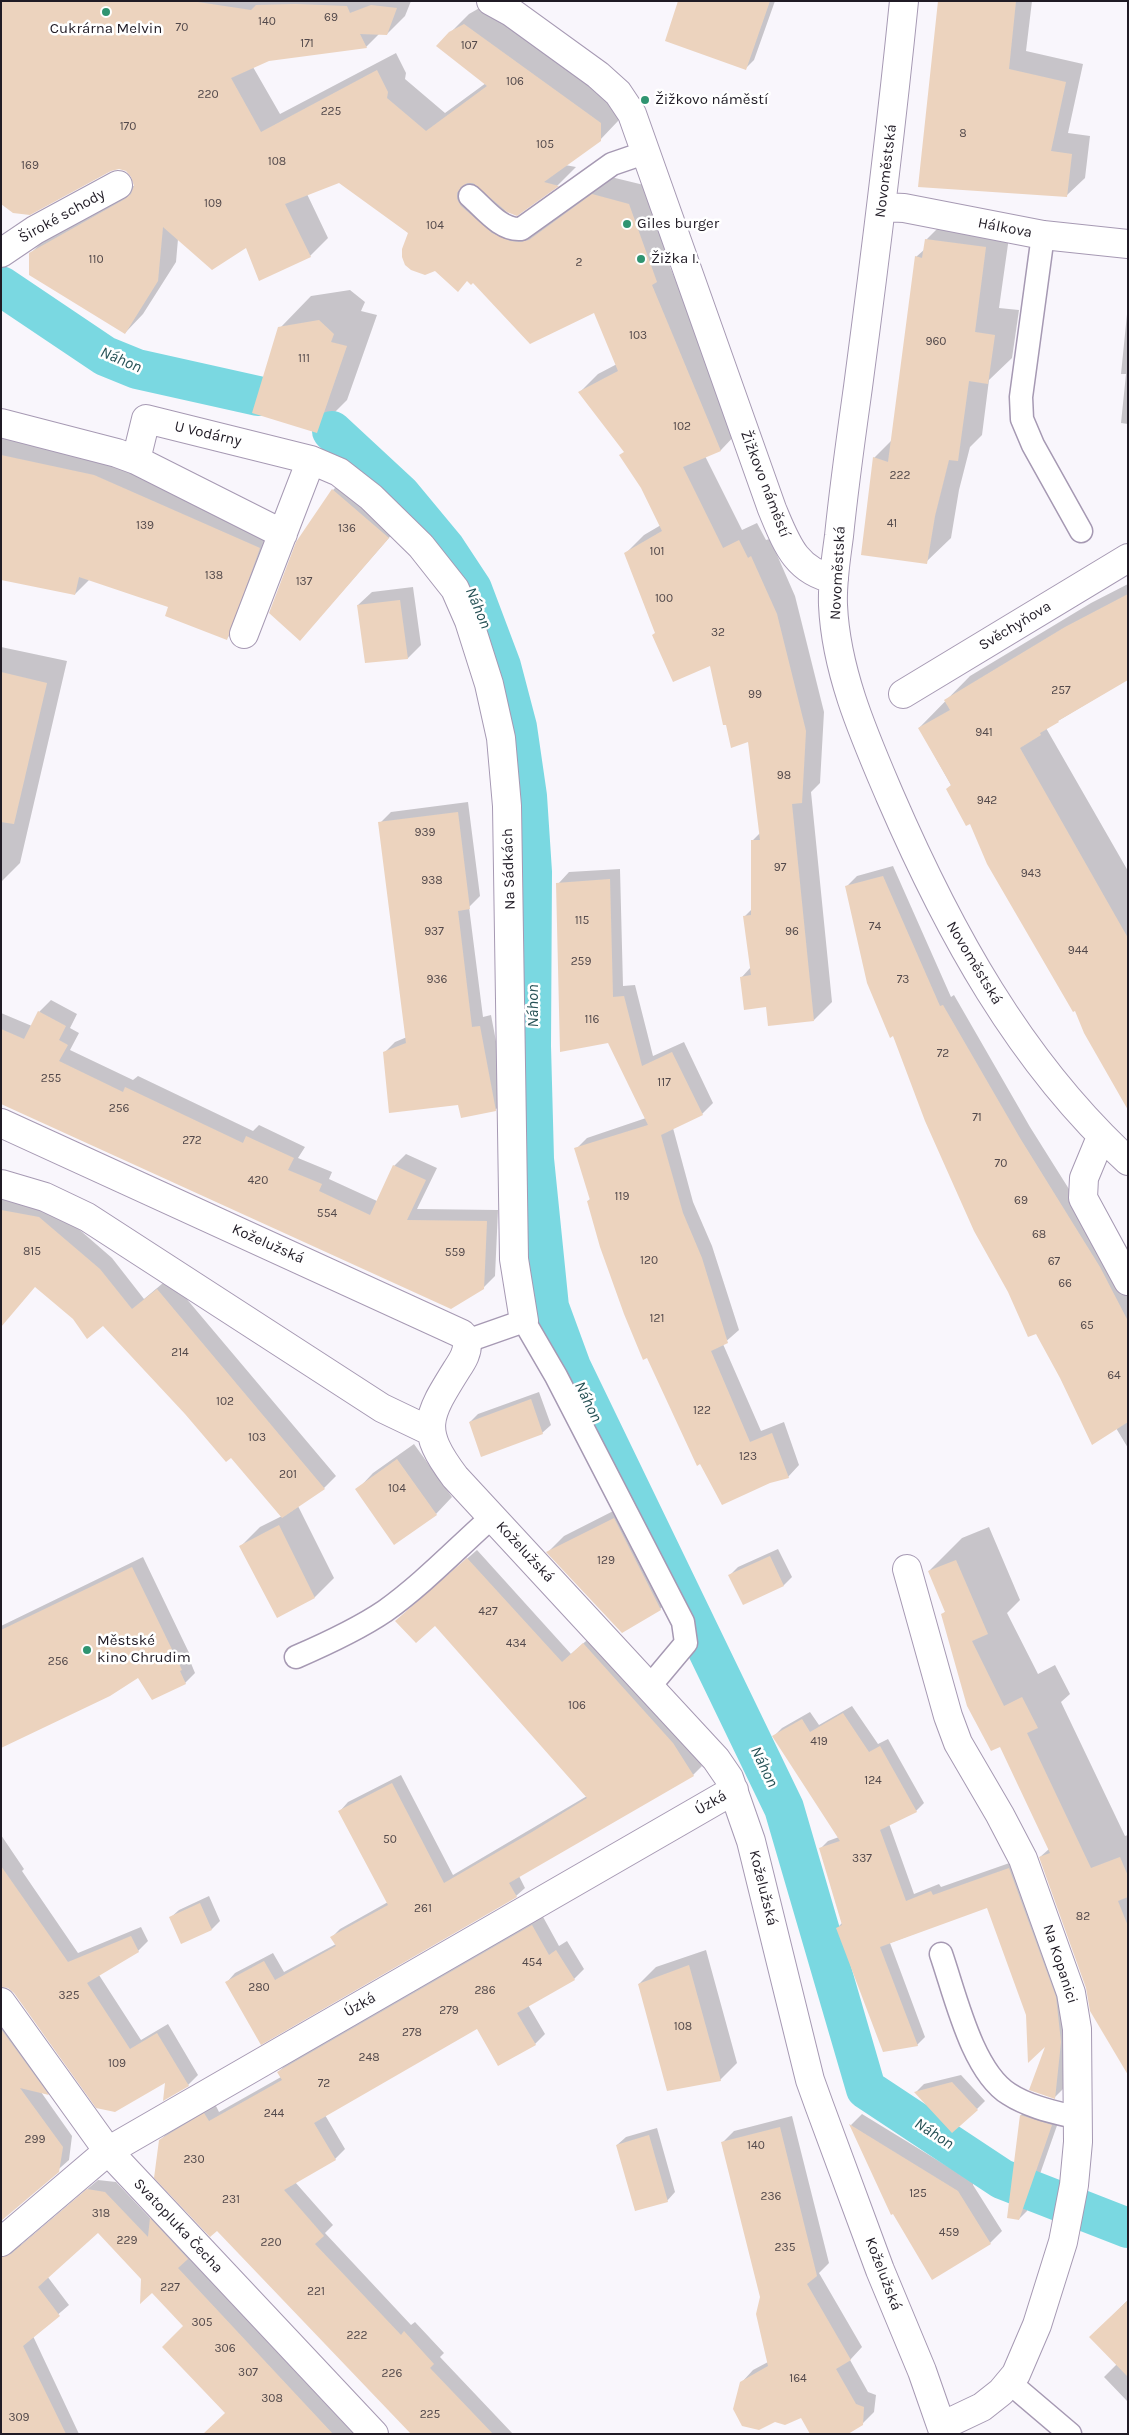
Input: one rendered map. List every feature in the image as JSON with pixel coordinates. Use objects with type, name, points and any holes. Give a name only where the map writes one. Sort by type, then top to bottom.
[{"type":"street","name":"Žižkovo náměstí","points":[[491,1],[511,12],[613,87],[632,114],[644,153],[784,536],[798,559],[808,570],[818,576],[834,579]]},
{"type":"street","name":"Novoměstská","points":[[904,1],[882,207],[834,579],[833,603],[836,633],[857,718],[938,901],[964,950],[1020,1038],[1053,1081],[1102,1137],[1128,1161]]},
{"type":"street","name":"Široké schody","points":[[3,248],[118,185]]},
{"type":"street","name":"Hálkova","points":[[882,207],[904,208],[1043,235],[1128,244]]},
{"type":"street","name":"U Vodárny","points":[[136,460],[146,419],[311,460],[339,472]]},
{"type":"street","points":[[1,423],[118,453],[136,460],[283,534]]},
{"type":"street","points":[[244,634],[311,460]]},
{"type":"street","name":"Na Sádkách","points":[[339,472],[371,497],[421,546],[455,589],[469,620],[496,712],[504,771],[510,874],[510,1056],[514,1259],[524,1321]]},
{"type":"street","name":"Svěchyňova","points":[[903,694],[1128,558]]},
{"type":"street","name":"Koželužská","points":[[1,1123],[454,1328],[468,1341]]},
{"type":"street","points":[[1102,1137],[1084,1178],[1083,1198],[1128,1282]]},
{"type":"street","points":[[1,1184],[45,1197],[87,1217],[382,1408],[430,1431],[434,1409],[465,1356],[468,1341]]},
{"type":"street","name":"Koželužská","points":[[430,1431],[433,1444],[441,1459],[492,1517],[716,1759],[729,1778],[751,1842],[810,2080],[880,2270],[922,2371],[943,2430]]},
{"type":"street","name":"Na Kopanici","points":[[907,1569],[938,1684],[958,1743],[1017,1846],[1071,1994],[1077,2029],[1078,2118],[1074,2185],[1055,2271],[1037,2325],[1026,2354],[1010,2383],[982,2408],[943,2430]]},
{"type":"street","name":"Úzká","points":[[1,2242],[108,2151],[734,1790]]},
{"type":"street","name":"Svatopluka Čecha","points":[[1,2002],[108,2151],[374,2434]]},
{"type":"lane","points":[[470,196],[502,224],[509,228],[521,229],[612,164],[644,153]]},
{"type":"lane","points":[[1043,235],[1021,397],[1022,419],[1033,445],[1081,531]]},
{"type":"lane","points":[[468,1341],[524,1321],[556,1376],[683,1622],[686,1643],[650,1686]]},
{"type":"lane","points":[[296,1658],[342,1636],[383,1612],[403,1597],[492,1517]]},
{"type":"lane","points":[[941,1954],[977,2056],[995,2084],[1023,2102],[1078,2118]]},
{"type":"lane","points":[[1010,2383],[1070,2434]]},
{"type":"building","points":[[1,1],[191,1],[251,10],[256,5],[295,4],[347,6],[350,13],[371,5],[397,8],[387,35],[360,34],[367,48],[269,61],[231,78],[261,132],[377,70],[388,92],[387,98],[426,131],[487,86],[436,46],[449,32],[464,24],[601,123],[601,141],[544,182],[559,186],[517,216],[507,212],[473,183],[467,183],[461,187],[457,193],[457,199],[461,206],[492,233],[510,241],[520,242],[529,240],[592,194],[629,204],[657,282],[652,285],[721,451],[683,467],[723,548],[739,540],[748,558],[751,556],[777,614],[806,731],[802,803],[792,804],[814,1021],[768,1026],[766,1007],[744,1010],[740,977],[751,975],[743,916],[751,915],[751,840],[760,840],[748,742],[731,748],[726,725],[723,725],[710,666],[673,682],[652,635],[655,633],[624,553],[662,531],[641,488],[619,455],[624,452],[578,392],[618,371],[594,313],[530,344],[473,283],[471,285],[467,281],[458,292],[435,271],[425,275],[411,270],[405,265],[402,249],[408,233],[339,183],[285,204],[311,257],[259,281],[246,248],[212,270],[163,227],[158,281],[125,334],[29,275],[29,253],[131,194],[134,186],[131,177],[126,171],[119,169],[111,171],[30,215],[13,213],[1,204]]},
{"type":"building","points":[[678,1],[770,1],[746,70],[665,41]]},
{"type":"building","points":[[938,1],[1016,1],[1009,69],[1066,82],[1051,151],[1072,154],[1067,197],[918,187]]},
{"type":"building","points":[[925,239],[986,247],[975,332],[995,335],[988,384],[969,381],[958,461],[949,460],[935,516],[927,564],[861,555],[873,457],[888,462],[915,256],[922,258]]},
{"type":"building","points":[[319,320],[334,334],[331,342],[347,346],[317,433],[252,413],[278,327]]},
{"type":"building","points":[[1,455],[94,475],[260,548],[227,640],[165,616],[168,607],[79,577],[75,595],[1,580]]},
{"type":"building","points":[[332,489],[389,538],[300,641],[269,613],[296,542]]},
{"type":"building","points":[[1128,594],[1128,680],[1058,721],[1040,733],[1041,735],[1020,748],[1128,938],[1128,1110],[1084,1033],[1075,1011],[1073,1012],[987,864],[970,824],[966,826],[946,789],[951,785],[918,728],[950,710],[944,700],[1065,627]]},
{"type":"building","points":[[400,600],[408,659],[365,663],[357,605]]},
{"type":"building","points":[[1,672],[47,683],[14,824],[1,822]]},
{"type":"building","points":[[458,812],[470,909],[458,911],[472,1027],[480,1026],[496,1111],[461,1118],[458,1105],[389,1113],[383,1052],[406,1043],[378,822]]},
{"type":"building","points":[[883,876],[940,1006],[943,1005],[1020,1138],[1100,1267],[1128,1321],[1128,1422],[1092,1445],[1060,1378],[1036,1334],[1028,1337],[1008,1292],[974,1231],[925,1121],[893,1036],[890,1038],[867,983],[845,886]]},
{"type":"building","points":[[610,879],[613,997],[624,996],[642,1066],[672,1052],[703,1115],[661,1135],[683,1213],[702,1258],[728,1343],[711,1351],[750,1442],[772,1433],[789,1478],[770,1483],[722,1505],[700,1464],[697,1466],[647,1358],[643,1360],[600,1247],[587,1201],[590,1200],[574,1148],[648,1125],[608,1043],[560,1052],[556,883]]},
{"type":"building","points":[[38,1011],[66,1026],[59,1040],[68,1045],[59,1061],[123,1092],[125,1087],[243,1143],[246,1136],[294,1158],[288,1170],[322,1184],[319,1191],[370,1215],[393,1165],[426,1180],[407,1220],[487,1221],[484,1289],[451,1309],[1,1104],[1,1029],[24,1039]]},
{"type":"building","points":[[1,1210],[39,1217],[100,1269],[132,1309],[157,1289],[325,1489],[282,1518],[231,1458],[226,1462],[185,1414],[103,1326],[87,1339],[73,1319],[35,1287],[1,1327]]},
{"type":"building","points":[[531,1399],[543,1434],[481,1457],[469,1422]]},
{"type":"building","points":[[397,1459],[437,1515],[394,1545],[355,1489]]},
{"type":"building","points":[[614,1518],[661,1610],[622,1633],[546,1552]]},
{"type":"building","points":[[279,1525],[315,1598],[277,1618],[239,1546]]},
{"type":"building","points":[[770,1556],[784,1586],[743,1605],[728,1575]]},
{"type":"building","points":[[467,1558],[562,1662],[583,1643],[673,1743],[694,1776],[509,1883],[517,1897],[261,2045],[225,1982],[264,1961],[275,1980],[336,1946],[330,1937],[388,1905],[338,1811],[392,1783],[444,1883],[587,1798],[435,1626],[416,1643],[395,1621]]},
{"type":"building","points":[[956,1560],[988,1634],[972,1641],[1004,1706],[1022,1697],[1038,1728],[1027,1733],[1091,1868],[1120,1857],[1128,1876],[1128,1897],[1118,1901],[1128,1926],[1128,2075],[1090,2011],[1086,1988],[1039,1857],[1050,1853],[1000,1747],[991,1751],[967,1706],[941,1614],[945,1612],[928,1571]]},
{"type":"building","name":"Městské kino Chrudim","points":[[132,1567],[182,1670],[180,1671],[186,1684],[152,1700],[138,1678],[110,1696],[1,1748],[1,1630]]},
{"type":"building","points":[[843,1713],[869,1752],[880,1746],[917,1812],[880,1830],[906,1901],[931,1891],[933,1895],[1009,1868],[1056,1997],[1061,2042],[1055,2099],[1029,2090],[1045,2047],[1028,2063],[1026,2015],[987,1908],[880,1947],[918,2046],[883,2052],[836,1928],[842,1925],[819,1848],[840,1841],[772,1736],[802,1719],[810,1732]]},
{"type":"building","points":[[1,1866],[68,1962],[131,1936],[139,1952],[87,1983],[130,2049],[157,2033],[189,2086],[163,2101],[165,2083],[115,2112],[96,2108],[14,1993],[8,1988],[1,1987]]},
{"type":"building","points":[[200,1903],[212,1930],[181,1944],[169,1917]]},
{"type":"building","points":[[532,1925],[549,1955],[556,1950],[575,1980],[517,2013],[536,2045],[498,2066],[477,2029],[314,2123],[336,2160],[284,2190],[324,2236],[315,2244],[401,2335],[404,2331],[434,2364],[430,2368],[493,2434],[411,2434],[217,2231],[210,2237],[154,2178],[159,2140],[204,2113],[209,2121],[282,2080],[277,2072]]},
{"type":"building","points":[[689,1965],[721,2081],[667,2091],[638,1984]]},
{"type":"building","points":[[1,2029],[49,2095],[20,2088],[63,2147],[59,2172],[1,2221]]},
{"type":"building","points":[[952,2082],[978,2110],[952,2133],[914,2092]]},
{"type":"building","points":[[1020,2115],[1052,2125],[1019,2220],[1007,2218]]},
{"type":"building","points":[[849,2124],[958,2191],[991,2244],[932,2280],[893,2214],[891,2215]]},
{"type":"building","points":[[780,2127],[817,2276],[807,2284],[851,2360],[836,2369],[856,2404],[864,2407],[863,2425],[848,2434],[810,2434],[801,2418],[785,2425],[775,2422],[759,2430],[742,2426],[733,2409],[740,2382],[768,2366],[756,2314],[760,2297],[721,2142]]},
{"type":"building","points":[[649,2135],[668,2202],[635,2211],[616,2145]]},
{"type":"building","points":[[87,2189],[105,2192],[148,2237],[150,2218],[188,2259],[178,2268],[333,2434],[203,2434],[225,2413],[162,2347],[183,2326],[152,2293],[140,2304],[141,2279],[98,2233],[38,2287],[60,2316],[23,2346],[66,2434],[1,2434],[1,2257],[11,2254]]},
{"type":"building","points":[[1128,2300],[1128,2377],[1089,2337]]},
{"type":"waterway","name":"Náhon","points":[[1,286],[105,356],[137,369],[258,396]]},
{"type":"waterway","name":"Náhon","points":[[332,431],[401,495],[445,548],[472,589],[501,666],[517,727],[527,796],[532,872],[531,1046],[534,1159],[549,1307],[571,1367],[784,1808],[866,2089],[1002,2179],[1128,2228]]},
{"type":"place","name":"Cukrárna Melvin","points":[[106,12]]},
{"type":"place","name":"Žižkovo náměstí","points":[[645,100]]},
{"type":"place","name":"Giles burger","points":[[627,224]]},
{"type":"place","name":"Žižka I.","points":[[641,259]]},
{"type":"place","name":"Městské kino Chrudim","points":[[87,1650]]}]
